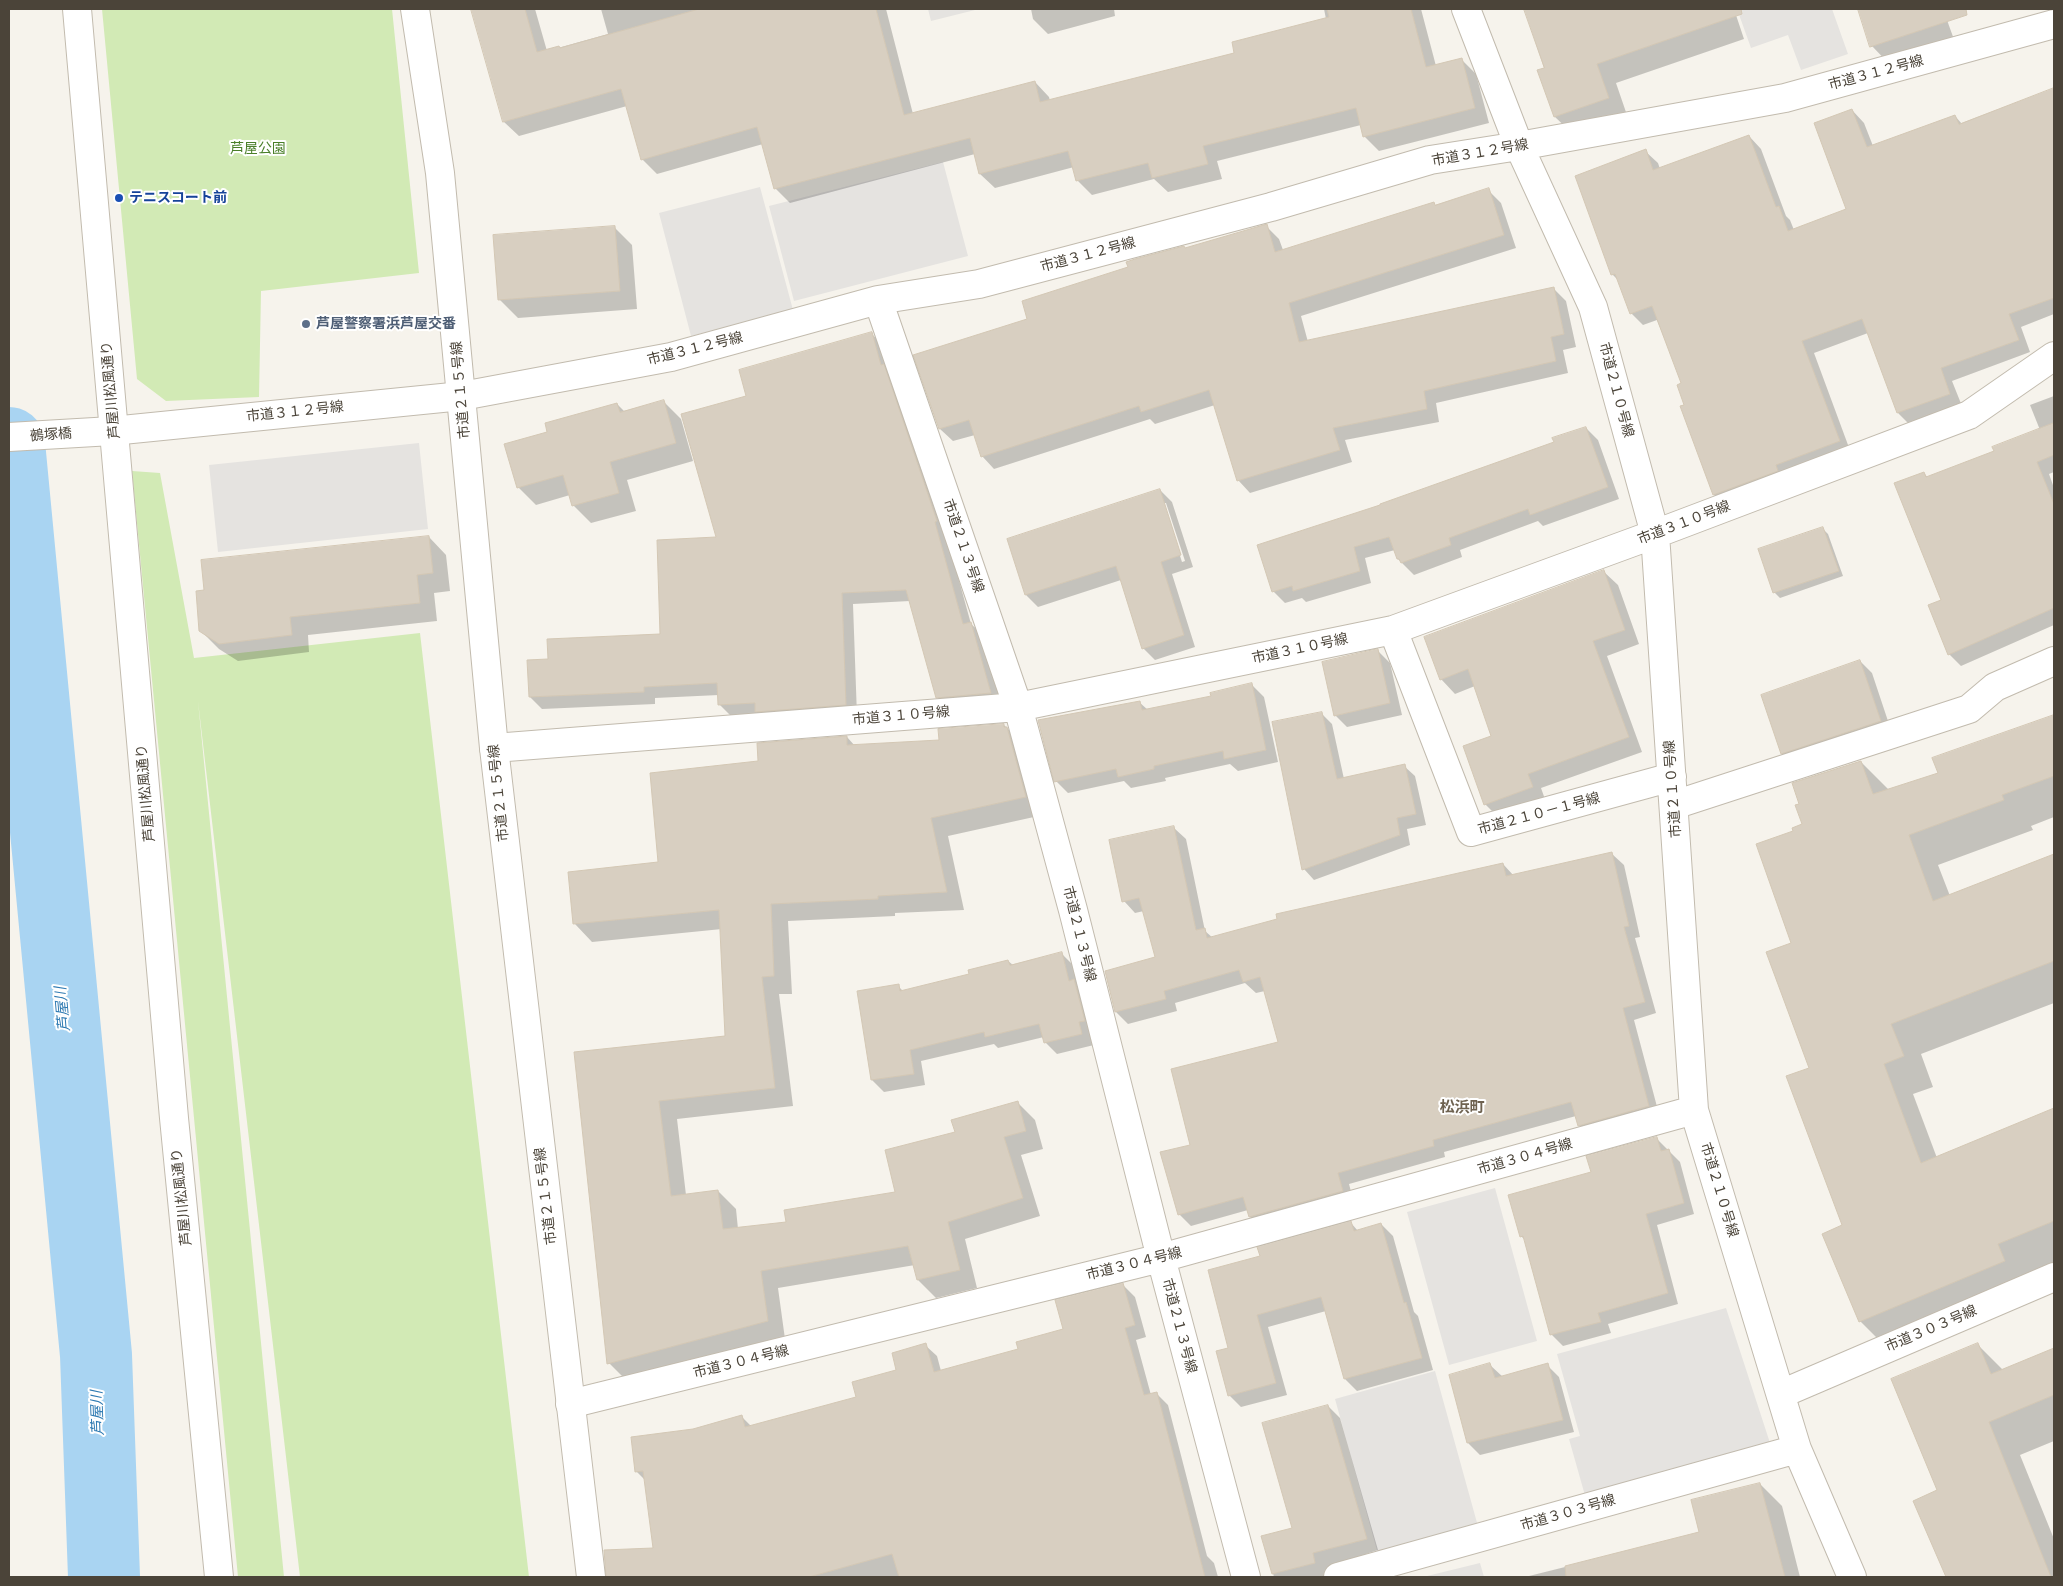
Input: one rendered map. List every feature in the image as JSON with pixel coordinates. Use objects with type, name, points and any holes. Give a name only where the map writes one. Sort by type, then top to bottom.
[{"type":"street","name":"芦屋川松風通り","points":[[77,9],[107,431],[219,1577]]},
{"type":"street","name":"市道２１５号線","points":[[415,9],[440,173],[494,748],[591,1577]]},
{"type":"street","name":"市道２１０号線","points":[[1466,9],[1519,146],[1593,307],[1655,534],[1694,1110],[1797,1449],[1852,1577]]},
{"type":"street","name":"市道３１２号線","points":[[107,431],[462,396],[671,357],[878,300],[979,284],[1271,207],[1430,160],[1519,146],[1785,98],[2054,24]]},
{"type":"street","name":"市道２１３号線","points":[[878,300],[1018,707],[1075,920],[1160,1258],[1246,1577]]},
{"type":"street","name":"市道３１０号線","points":[[494,748],[1018,707],[1393,630],[1655,534],[1969,415],[2054,356]]},
{"type":"street","name":"鵺塚橋","points":[[9,437],[107,431]]},
{"type":"street","name":"市道２１０－１号線","points":[[1393,630],[1471,832],[1672,778]]},
{"type":"street","points":[[1674,806],[1968,709],[1995,687],[2054,661]]},
{"type":"street","name":"市道３０４号線","points":[[570,1404],[1160,1258],[1694,1110]]},
{"type":"street","name":"市道３０３号線","points":[[1781,1394],[2054,1277]]},
{"type":"street","name":"市道３０３号線","points":[[1338,1577],[1797,1449]]},
{"type":"green space","name":"芦屋公園","points":[[102,9],[392,9],[419,273],[261,291],[259,397],[166,401],[137,379]]},
{"type":"green space","points":[[132,471],[160,473],[194,658],[420,633],[529,1577],[300,1577],[198,701],[284,1577],[238,1577]]},
{"type":"shaded area","points":[[928,9],[979,9],[931,21]]},
{"type":"shaded area","points":[[1737,9],[1832,9],[1848,54],[1801,70],[1788,35],[1751,48]]},
{"type":"shaded area","points":[[943,162],[968,256],[794,301],[769,206]]},
{"type":"shaded area","points":[[760,187],[793,310],[691,336],[659,213]]},
{"type":"shaded area","points":[[419,443],[428,529],[218,552],[209,465]]},
{"type":"shaded area","points":[[1495,1188],[1537,1341],[1449,1365],[1407,1212]]},
{"type":"shaded area","points":[[1726,1308],[1770,1443],[1586,1499],[1569,1439],[1580,1436],[1557,1354]]},
{"type":"shaded area","points":[[1435,1371],[1479,1530],[1379,1558],[1335,1399]]},
{"type":"shaded area","points":[[1480,1563],[1484,1577],[1423,1577]]},
{"type":"building","points":[[471,9],[525,9],[537,52],[559,46],[560,48],[699,9],[876,9],[904,115],[1035,81],[1040,102],[1234,53],[1232,42],[1329,17],[1327,9],[1411,9],[1426,67],[1462,58],[1475,108],[1363,137],[1356,108],[1203,146],[1208,164],[1152,178],[1148,163],[1076,181],[1068,151],[979,174],[970,138],[774,189],[757,127],[641,160],[621,89],[503,122]]},
{"type":"building","points":[[1524,9],[1741,9],[1742,14],[1597,64],[1609,98],[1554,117],[1537,70],[1544,68]]},
{"type":"building","points":[[1858,9],[1966,9],[1967,15],[1870,47]]},
{"type":"building","points":[[2054,88],[2054,298],[2009,314],[2019,340],[1941,368],[1950,394],[1897,413],[1862,319],[1802,341],[1840,441],[1776,465],[1778,471],[1713,495],[1680,406],[1684,405],[1677,385],[1681,383],[1652,306],[1630,314],[1615,274],[1611,275],[1575,176],[1646,149],[1653,170],[1749,135],[1776,207],[1779,206],[1788,231],[1846,209],[1814,123],[1852,109],[1867,147],[1955,115],[1959,124]]},
{"type":"building","points":[[1489,188],[1504,235],[1289,303],[1299,342],[1554,287],[1564,334],[1551,337],[1556,361],[1424,391],[1427,409],[1333,428],[1340,450],[1237,481],[1209,390],[1141,412],[1139,406],[981,457],[969,420],[939,429],[913,355],[1027,319],[1022,301],[1128,267],[1126,262],[1135,259],[1184,246],[1185,248],[1267,224],[1275,252],[1434,202],[1435,205]]},
{"type":"building","points":[[615,226],[620,291],[498,300],[493,235]]},
{"type":"building","points":[[872,332],[881,365],[884,364],[937,521],[935,522],[963,624],[971,622],[991,693],[936,698],[906,590],[842,593],[846,705],[755,712],[755,703],[718,705],[717,683],[644,687],[644,692],[529,697],[527,660],[548,659],[547,639],[660,634],[657,540],[716,537],[681,414],[746,396],[739,370]]},
{"type":"building","points":[[664,400],[676,443],[610,462],[619,493],[572,506],[563,475],[517,488],[504,444],[547,432],[545,423],[617,403],[620,412]]},
{"type":"building","points":[[2054,423],[2054,455],[2037,462],[2054,504],[2054,608],[1948,655],[1928,605],[1941,600],[1894,483],[1924,472],[1926,477],[1994,451],[1992,447]]},
{"type":"building","points":[[1586,427],[1608,487],[1530,515],[1528,509],[1449,538],[1451,545],[1401,563],[1397,559],[1389,537],[1354,547],[1360,571],[1293,591],[1292,586],[1272,592],[1257,545],[1380,505],[1554,442],[1552,438]]},
{"type":"building","points":[[1160,489],[1181,555],[1161,562],[1184,635],[1142,649],[1116,566],[1025,595],[1007,539]]},
{"type":"building","points":[[1823,527],[1839,571],[1773,593],[1758,549]]},
{"type":"building","points":[[429,536],[433,573],[417,575],[420,603],[290,617],[292,635],[219,644],[199,631],[196,591],[204,590],[201,560]]},
{"type":"building","points":[[1604,570],[1625,630],[1593,641],[1629,737],[1528,774],[1533,787],[1484,805],[1463,746],[1491,736],[1468,669],[1440,680],[1424,637]]},
{"type":"building","points":[[1378,649],[1390,703],[1334,716],[1322,662]]},
{"type":"building","points":[[1860,660],[1881,721],[1781,754],[1761,695]]},
{"type":"building","points":[[1252,683],[1266,750],[1224,759],[1223,751],[1154,766],[1154,769],[1118,777],[1116,769],[1054,782],[1038,720],[1140,701],[1142,710],[1211,696],[1210,693]]},
{"type":"building","points":[[1322,712],[1337,779],[1405,764],[1416,814],[1397,818],[1400,835],[1302,870],[1272,722]]},
{"type":"building","points":[[2054,715],[2054,776],[2002,795],[2004,800],[1909,835],[1933,901],[2054,854],[2054,961],[1891,1024],[1904,1056],[1884,1064],[1921,1163],[2054,1108],[2054,1221],[1998,1244],[2005,1261],[1859,1322],[1822,1234],[1842,1225],[1786,1076],[1809,1068],[1766,952],[1791,943],[1756,844],[1793,831],[1792,828],[1802,824],[1795,805],[1799,804],[1792,783],[1861,761],[1873,794],[1938,773],[1932,758]]},
{"type":"building","points":[[1004,724],[1004,727],[1007,727],[1026,797],[931,818],[947,892],[878,896],[878,899],[771,904],[774,976],[762,977],[775,1088],[659,1101],[671,1196],[718,1190],[723,1229],[786,1222],[784,1210],[895,1192],[885,1150],[955,1132],[951,1120],[1018,1101],[1026,1131],[1004,1137],[1023,1198],[948,1222],[960,1270],[917,1280],[908,1246],[761,1271],[768,1321],[607,1364],[574,1052],[725,1036],[719,910],[573,924],[568,872],[658,862],[650,773],[758,761],[757,743],[847,736],[847,745],[939,740],[938,729]]},
{"type":"building","points":[[1174,826],[1196,930],[1205,928],[1207,938],[1277,919],[1276,914],[1503,863],[1506,876],[1612,852],[1629,926],[1624,927],[1645,1002],[1623,1008],[1649,1106],[1578,1126],[1571,1102],[1433,1140],[1434,1146],[1338,1173],[1343,1191],[1249,1217],[1243,1197],[1178,1215],[1160,1152],[1190,1145],[1171,1069],[1278,1042],[1260,977],[1243,982],[1239,970],[1164,991],[1166,999],[1115,1012],[1105,971],[1155,957],[1139,898],[1122,902],[1109,840]]},
{"type":"building","points":[[1062,952],[1069,981],[1074,979],[1085,1021],[1079,1022],[1082,1034],[1044,1043],[1039,1024],[985,1037],[984,1032],[910,1050],[914,1074],[871,1080],[857,991],[899,984],[900,991],[969,974],[968,970],[1008,960],[1010,965]]},
{"type":"building","points":[[1657,1137],[1661,1151],[1669,1149],[1684,1203],[1646,1214],[1668,1293],[1598,1313],[1601,1322],[1550,1335],[1523,1236],[1520,1237],[1508,1195],[1591,1172],[1586,1156]]},
{"type":"building","points":[[1351,1221],[1354,1231],[1381,1223],[1422,1358],[1344,1379],[1321,1297],[1257,1315],[1276,1383],[1228,1396],[1216,1351],[1228,1348],[1208,1270],[1260,1256],[1257,1247]]},
{"type":"building","points":[[1123,1283],[1135,1325],[1125,1328],[1144,1395],[1157,1392],[1205,1577],[899,1577],[892,1554],[809,1577],[606,1577],[604,1550],[653,1548],[643,1471],[635,1472],[631,1437],[693,1429],[742,1415],[745,1427],[856,1397],[852,1382],[896,1370],[892,1353],[926,1343],[934,1372],[1018,1349],[1016,1342],[1063,1329],[1055,1300]]},
{"type":"building","points":[[1978,1343],[1991,1374],[2054,1348],[2054,1395],[1989,1422],[2051,1577],[1946,1577],[1913,1501],[1937,1490],[1891,1379]]},
{"type":"building","points":[[1490,1363],[1495,1378],[1548,1363],[1563,1420],[1467,1443],[1449,1375]]},
{"type":"building","points":[[1328,1405],[1367,1539],[1313,1553],[1315,1563],[1272,1574],[1261,1536],[1292,1528],[1262,1423]]},
{"type":"building","points":[[1760,1483],[1785,1577],[1566,1577],[1565,1566],[1699,1532],[1691,1500]]},
{"type":"waterway","name":"芦屋川","points":[[9,443],[96,1355],[104,1577]]},
{"type":"place","name":"テニスコート前","points":[[119,198]]},
{"type":"place","name":"芦屋警察署浜芦屋交番","points":[[306,324]]},
{"type":"district","name":"松浜町","points":[[1462,1108]]}]
